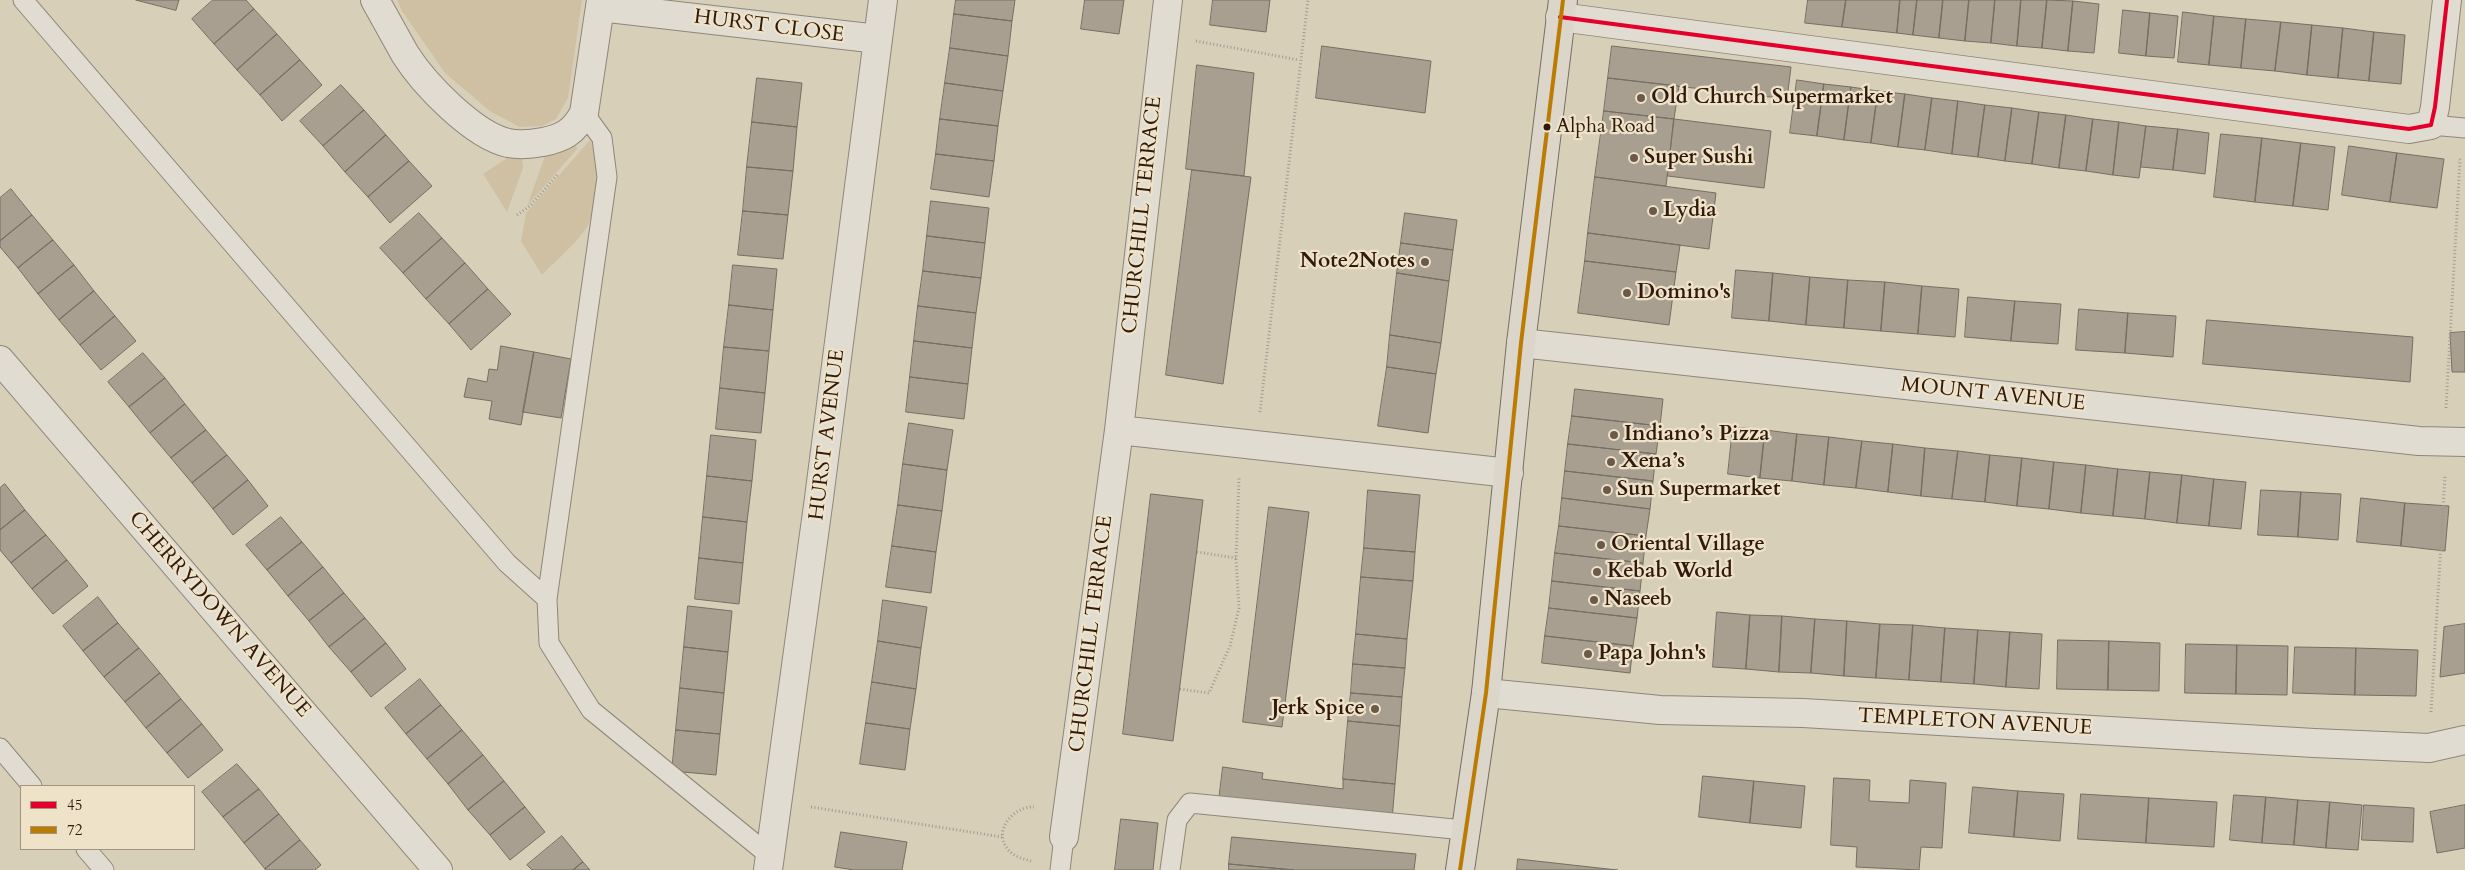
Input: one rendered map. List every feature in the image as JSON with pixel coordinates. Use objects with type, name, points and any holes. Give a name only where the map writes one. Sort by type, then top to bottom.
[{"type":"main road","points":[[1460,870],[1464,830],[1486,693],[1521,343],[1561,8]]},
{"type":"street","name":"HURST CLOSE","points":[[375,0],[406,55],[444,99],[462,117],[482,131],[508,143],[530,144],[556,140],[576,128],[584,113],[601,4],[878,39]]},
{"type":"street","name":"HURST AVENUE","points":[[769,863],[883,0]]},
{"type":"street","name":"CHURCHILL TERRACE","points":[[1064,837],[1119,430],[1168,0]]},
{"type":"street","points":[[1561,8],[2409,130],[2431,125],[2435,107],[2447,0]]},
{"type":"street","name":"MOUNT AVENUE","points":[[1521,343],[2419,441],[2465,442]]},
{"type":"street","name":"CHERRYDOWN AVENUE","points":[[0,360],[438,870]]},
{"type":"street","points":[[1119,430],[1509,473]]},
{"type":"street","name":"TEMPLETON AVENUE","points":[[1486,693],[1660,710],[1803,713],[2314,743],[2429,748],[2465,740]]},
{"type":"lane","points":[[23,0],[507,563],[547,599]]},
{"type":"lane","points":[[584,113],[602,138],[607,178],[599,219],[547,599],[549,643],[591,710],[769,863]]},
{"type":"lane","points":[[2431,125],[2465,128]]},
{"type":"lane","points":[[0,748],[31,785]]},
{"type":"lane","points":[[1170,870],[1177,820],[1190,803],[1464,830]]},
{"type":"lane","points":[[1060,870],[1064,837]]},
{"type":"lane","points":[[87,850],[104,870]]},
{"type":"path","points":[[1180,690],[1210,693],[1230,646],[1239,608],[1236,558],[1239,471],[1256,446],[1299,60],[1308,0]]},
{"type":"path","points":[[1164,35],[1299,60]]},
{"type":"path","points":[[2446,408],[2460,160]]},
{"type":"path","points":[[2431,711],[2445,482]]},
{"type":"path","points":[[1197,552],[1236,558]]},
{"type":"path","points":[[778,802],[1002,837]]},
{"type":"shaded area","points":[[397,0],[582,0],[568,98],[556,119],[542,126],[520,127],[491,112],[445,73],[402,11]]},
{"type":"shaded area","points":[[590,140],[595,158],[596,183],[590,219],[587,227],[578,239],[542,275],[521,241],[526,213]]},
{"type":"shaded area","points":[[576,145],[577,149],[527,206],[545,156]]},
{"type":"shaded area","points":[[510,156],[522,157],[523,168],[507,212],[483,174]]},
{"type":"building","points":[[136,0],[179,0],[176,10]]},
{"type":"building","points":[[213,0],[246,0],[254,9],[214,44],[192,19]]},
{"type":"building","points":[[956,0],[1015,0],[1012,21],[954,14]]},
{"type":"building","points":[[1085,0],[1124,0],[1119,34],[1081,29]]},
{"type":"building","points":[[1213,0],[1270,0],[1266,32],[1210,25]]},
{"type":"building","points":[[1808,0],[1846,0],[1842,27],[1805,23]]},
{"type":"building","points":[[1846,0],[1900,0],[1897,33],[1842,27]]},
{"type":"building","points":[[1900,0],[1917,0],[1913,35],[1897,33]]},
{"type":"building","points":[[1917,0],[1943,0],[1939,38],[1913,35]]},
{"type":"building","points":[[1943,0],[1969,0],[1965,41],[1939,38]]},
{"type":"building","points":[[1969,0],[1995,0],[1991,43],[1965,41]]},
{"type":"building","points":[[1995,0],[2021,0],[2017,46],[1991,43]]},
{"type":"building","points":[[2021,0],[2047,0],[2042,48],[2017,46]]},
{"type":"building","points":[[2047,0],[2073,1],[2068,51],[2042,48]]},
{"type":"building","points":[[2073,1],[2099,4],[2094,53],[2068,51]]},
{"type":"building","points":[[254,9],[277,34],[237,70],[214,44]]},
{"type":"building","points":[[2123,10],[2150,13],[2146,56],[2119,53]]},
{"type":"building","points":[[2183,12],[2214,16],[2209,65],[2178,62]]},
{"type":"building","points":[[2150,13],[2178,16],[2174,58],[2146,56]]},
{"type":"building","points":[[954,14],[1012,21],[1008,56],[950,48]]},
{"type":"building","points":[[2214,16],[2246,19],[2241,68],[2209,65]]},
{"type":"building","points":[[2246,19],[2281,22],[2275,71],[2241,68]]},
{"type":"building","points":[[2281,22],[2312,25],[2307,75],[2275,71]]},
{"type":"building","points":[[2312,25],[2343,28],[2338,78],[2307,75]]},
{"type":"building","points":[[2343,28],[2374,32],[2369,81],[2338,78]]},
{"type":"building","points":[[2374,32],[2405,35],[2401,84],[2369,81]]},
{"type":"building","points":[[277,34],[300,60],[260,95],[237,70]]},
{"type":"building","points":[[1322,46],[1431,61],[1425,113],[1316,98]]},
{"type":"building","points":[[1612,46],[1791,67],[1787,99],[1608,78]]},
{"type":"building","points":[[950,48],[1008,56],[1003,91],[945,83]]},
{"type":"building","points":[[300,60],[322,85],[282,121],[260,95]]},
{"type":"building","points":[[1197,65],[1254,73],[1244,176],[1186,169]]},
{"type":"building","points":[[757,78],[802,83],[797,127],[752,122]]},
{"type":"building","name":"Old Church Supermarket","points":[[1608,78],[1679,86],[1674,119],[1604,111]]},
{"type":"building","points":[[1797,80],[1824,84],[1817,136],[1790,133]]},
{"type":"building","points":[[945,83],[1003,91],[998,126],[940,119]]},
{"type":"building","points":[[1824,84],[1851,87],[1844,140],[1817,136]]},
{"type":"building","points":[[341,85],[364,110],[323,146],[300,121]]},
{"type":"building","points":[[1851,87],[1878,91],[1871,143],[1844,140]]},
{"type":"building","points":[[1878,91],[1905,94],[1898,147],[1871,143]]},
{"type":"building","points":[[1905,94],[1932,98],[1925,150],[1898,147]]},
{"type":"building","points":[[1932,98],[1958,101],[1952,154],[1925,150]]},
{"type":"building","points":[[1958,101],[1985,105],[1978,157],[1952,154]]},
{"type":"building","points":[[1985,105],[2012,108],[2005,161],[1978,157]]},
{"type":"building","points":[[2012,108],[2039,112],[2032,164],[2005,161]]},
{"type":"building","points":[[364,110],[386,135],[345,172],[323,146]]},
{"type":"building","name":"Super Sushi","points":[[1604,111],[1674,119],[1666,186],[1595,177]]},
{"type":"building","points":[[2039,112],[2066,115],[2059,168],[2032,164]]},
{"type":"building","points":[[2066,115],[2093,119],[2086,171],[2059,168]]},
{"type":"building","points":[[940,119],[998,126],[994,161],[936,154]]},
{"type":"building","points":[[1674,119],[1771,131],[1764,188],[1668,176]]},
{"type":"building","points":[[2093,119],[2119,122],[2113,175],[2086,171]]},
{"type":"building","points":[[752,122],[797,127],[793,171],[747,167]]},
{"type":"building","points":[[2119,122],[2146,126],[2139,178],[2113,175]]},
{"type":"building","points":[[2146,126],[2178,129],[2173,170],[2141,167]]},
{"type":"building","points":[[2178,129],[2209,133],[2205,174],[2173,170]]},
{"type":"building","points":[[2221,134],[2262,138],[2255,202],[2214,197]]},
{"type":"building","points":[[386,135],[409,161],[368,197],[345,172]]},
{"type":"building","points":[[2262,138],[2301,143],[2293,206],[2255,202]]},
{"type":"building","points":[[2301,143],[2335,147],[2328,210],[2293,206]]},
{"type":"building","points":[[2349,146],[2397,153],[2390,202],[2342,195]]},
{"type":"building","points":[[2397,153],[2444,159],[2437,208],[2390,202]]},
{"type":"building","points":[[936,154],[994,161],[989,197],[931,189]]},
{"type":"building","points":[[409,161],[432,186],[390,223],[368,197]]},
{"type":"building","points":[[747,167],[793,171],[788,215],[743,211]]},
{"type":"building","points":[[1192,170],[1251,177],[1223,384],[1166,375]]},
{"type":"building","name":"Lydia","points":[[1595,177],[1716,193],[1709,249],[1588,233]]},
{"type":"building","points":[[11,189],[32,215],[0,241],[0,198]]},
{"type":"building","points":[[931,201],[989,208],[985,243],[927,236]]},
{"type":"building","points":[[743,211],[788,215],[783,259],[738,255]]},
{"type":"building","points":[[419,213],[442,238],[403,273],[380,248]]},
{"type":"building","points":[[1405,213],[1457,220],[1453,250],[1401,243]]},
{"type":"building","points":[[32,215],[53,240],[18,268],[0,247],[0,241]]},
{"type":"building","points":[[1588,233],[1680,245],[1676,272],[1585,261]]},
{"type":"building","points":[[927,236],[985,243],[981,278],[923,271]]},
{"type":"building","points":[[442,238],[465,263],[426,299],[403,273]]},
{"type":"building","points":[[53,240],[74,265],[38,294],[18,268]]},
{"type":"building","name":"Note2Notes","points":[[1401,243],[1453,250],[1449,281],[1397,273]]},
{"type":"building","name":"Domino's","points":[[1585,261],[1676,272],[1669,325],[1578,313]]},
{"type":"building","points":[[465,263],[488,289],[449,324],[426,299]]},
{"type":"building","points":[[74,265],[94,291],[59,320],[38,294]]},
{"type":"building","points":[[733,265],[777,269],[773,310],[729,305]]},
{"type":"building","points":[[1736,270],[1773,273],[1769,321],[1732,318]]},
{"type":"building","points":[[923,271],[981,278],[976,313],[918,306]]},
{"type":"building","points":[[1397,273],[1449,281],[1441,343],[1390,335]]},
{"type":"building","points":[[1773,273],[1810,277],[1806,325],[1769,321]]},
{"type":"building","points":[[1810,277],[1848,280],[1844,328],[1806,325]]},
{"type":"building","points":[[1848,280],[1885,282],[1881,331],[1844,328]]},
{"type":"building","points":[[1885,282],[1922,286],[1918,334],[1881,331]]},
{"type":"building","points":[[1922,286],[1959,289],[1955,337],[1918,334]]},
{"type":"building","points":[[488,289],[511,314],[471,350],[449,324]]},
{"type":"building","points":[[94,291],[115,316],[80,345],[59,320]]},
{"type":"building","points":[[1968,297],[2015,301],[2011,341],[1965,337]]},
{"type":"building","points":[[2015,301],[2061,304],[2058,344],[2011,341]]},
{"type":"building","points":[[729,305],[773,310],[769,351],[724,347]]},
{"type":"building","points":[[918,306],[976,313],[972,348],[914,341]]},
{"type":"building","points":[[2079,309],[2128,313],[2125,353],[2076,350]]},
{"type":"building","points":[[2128,313],[2176,316],[2173,357],[2125,353]]},
{"type":"building","points":[[115,316],[136,341],[101,370],[80,345]]},
{"type":"building","points":[[2207,320],[2413,337],[2410,382],[2203,364]]},
{"type":"building","points":[[2465,332],[2465,372],[2452,372],[2450,333]]},
{"type":"building","points":[[1390,335],[1441,343],[1436,374],[1387,367]]},
{"type":"building","points":[[914,341],[972,348],[968,384],[910,377]]},
{"type":"building","points":[[501,346],[534,352],[521,425],[489,419],[492,401],[464,397],[468,378],[487,382],[489,369],[497,370]]},
{"type":"building","points":[[724,347],[769,351],[765,393],[720,388]]},
{"type":"building","points":[[534,352],[571,359],[561,418],[523,412]]},
{"type":"building","points":[[143,353],[165,378],[129,407],[108,382]]},
{"type":"building","points":[[1387,367],[1436,374],[1428,433],[1378,426]]},
{"type":"building","points":[[910,377],[968,384],[964,419],[906,412]]},
{"type":"building","points":[[165,378],[185,404],[150,433],[129,407]]},
{"type":"building","points":[[720,388],[765,393],[761,433],[716,429]]},
{"type":"building","points":[[1575,389],[1663,399],[1660,426],[1572,416]]},
{"type":"building","points":[[185,404],[206,430],[171,458],[150,433]]},
{"type":"building","name":"Indiano’s Pizza","points":[[1572,416],[1660,426],[1656,454],[1568,444]]},
{"type":"building","points":[[909,423],[953,430],[947,470],[903,464]]},
{"type":"building","points":[[1733,427],[1765,430],[1760,478],[1728,474]]},
{"type":"building","points":[[206,430],[227,455],[192,483],[171,458]]},
{"type":"building","points":[[1765,430],[1797,434],[1792,481],[1760,478]]},
{"type":"building","points":[[1797,434],[1829,437],[1824,485],[1792,481]]},
{"type":"building","points":[[711,435],[756,440],[752,481],[707,476]]},
{"type":"building","points":[[1829,437],[1862,441],[1856,488],[1824,485]]},
{"type":"building","points":[[1862,441],[1893,444],[1888,492],[1856,488]]},
{"type":"building","name":"Xena’s","points":[[1568,444],[1656,454],[1653,481],[1565,471]]},
{"type":"building","points":[[1893,444],[1925,448],[1921,496],[1888,492]]},
{"type":"building","points":[[1925,448],[1958,451],[1952,499],[1921,496]]},
{"type":"building","points":[[1958,451],[1990,455],[1985,502],[1952,499]]},
{"type":"building","points":[[227,455],[248,480],[213,509],[192,483]]},
{"type":"building","points":[[1990,455],[2022,458],[2017,506],[1985,502]]},
{"type":"building","points":[[2022,458],[2054,462],[2049,509],[2017,506]]},
{"type":"building","points":[[2054,462],[2086,465],[2081,513],[2049,509]]},
{"type":"building","points":[[903,464],[947,470],[942,511],[898,505]]},
{"type":"building","points":[[2086,465],[2118,469],[2113,516],[2081,513]]},
{"type":"building","points":[[2118,469],[2150,472],[2145,519],[2113,516]]},
{"type":"building","name":"Sun Supermarket","points":[[1565,471],[1653,481],[1650,509],[1562,498]]},
{"type":"building","points":[[2150,472],[2182,475],[2177,523],[2145,519]]},
{"type":"building","points":[[2182,475],[2214,479],[2209,526],[2177,523]]},
{"type":"building","points":[[707,476],[752,481],[747,522],[703,517]]},
{"type":"building","points":[[2214,479],[2246,482],[2241,529],[2209,526]]},
{"type":"building","points":[[248,480],[268,506],[233,535],[213,509]]},
{"type":"building","points":[[5,484],[25,510],[0,530],[0,488]]},
{"type":"building","points":[[1368,490],[1420,495],[1415,552],[1364,548]]},
{"type":"building","points":[[2261,490],[2301,492],[2298,537],[2258,535]]},
{"type":"building","points":[[2301,492],[2341,494],[2338,540],[2298,537]]},
{"type":"building","points":[[1151,494],[1203,500],[1173,741],[1123,734]]},
{"type":"building","points":[[1562,498],[1650,509],[1646,536],[1559,526]]},
{"type":"building","points":[[2361,498],[2405,503],[2401,546],[2357,542]]},
{"type":"building","points":[[2405,503],[2449,506],[2445,551],[2401,546]]},
{"type":"building","points":[[898,505],[942,511],[936,552],[892,546]]},
{"type":"building","points":[[1269,507],[1309,512],[1282,727],[1243,722]]},
{"type":"building","points":[[25,510],[46,535],[11,563],[0,550],[0,530]]},
{"type":"building","points":[[281,517],[302,542],[267,570],[246,545]]},
{"type":"building","points":[[703,517],[747,522],[743,563],[699,558]]},
{"type":"building","name":"Oriental Village","points":[[1559,526],[1646,536],[1643,563],[1555,553]]},
{"type":"building","points":[[46,535],[67,560],[32,589],[11,563]]},
{"type":"building","points":[[302,542],[323,567],[288,596],[267,570]]},
{"type":"building","points":[[892,546],[936,552],[931,593],[886,587]]},
{"type":"building","points":[[1364,548],[1415,552],[1413,581],[1361,577]]},
{"type":"building","name":"Kebab World","points":[[1555,553],[1643,563],[1640,591],[1552,581]]},
{"type":"building","points":[[699,558],[743,563],[739,604],[695,599]]},
{"type":"building","points":[[67,560],[88,586],[53,614],[32,589]]},
{"type":"building","points":[[323,567],[344,593],[309,621],[288,596]]},
{"type":"building","points":[[1361,577],[1413,581],[1407,639],[1356,634]]},
{"type":"building","name":"Naseeb","points":[[1552,581],[1640,591],[1637,618],[1549,608]]},
{"type":"building","points":[[344,593],[365,618],[329,647],[309,621]]},
{"type":"building","points":[[98,597],[118,623],[83,651],[63,626]]},
{"type":"building","points":[[883,600],[927,607],[921,648],[878,641]]},
{"type":"building","points":[[688,606],[732,611],[728,652],[684,647]]},
{"type":"building","points":[[1549,608],[1637,618],[1633,646],[1545,636]]},
{"type":"building","points":[[1717,612],[1750,615],[1746,669],[1713,667]]},
{"type":"building","points":[[1750,615],[1782,616],[1779,672],[1746,669]]},
{"type":"building","points":[[1782,616],[1815,619],[1811,673],[1779,672]]},
{"type":"building","points":[[365,618],[386,643],[351,672],[329,647]]},
{"type":"building","points":[[1815,619],[1847,621],[1844,676],[1811,673]]},
{"type":"building","points":[[1847,621],[1880,624],[1876,678],[1844,676]]},
{"type":"building","points":[[118,623],[139,648],[104,677],[83,651]]},
{"type":"building","points":[[1880,624],[1913,625],[1909,680],[1876,678]]},
{"type":"building","points":[[2465,624],[2465,673],[2440,677],[2444,627]]},
{"type":"building","points":[[1913,625],[1945,628],[1941,682],[1909,680]]},
{"type":"building","points":[[1945,628],[1978,630],[1974,684],[1941,682]]},
{"type":"building","points":[[1978,630],[2010,632],[2006,687],[1974,684]]},
{"type":"building","points":[[2010,632],[2042,634],[2039,689],[2006,687]]},
{"type":"building","points":[[1356,634],[1407,639],[1405,668],[1353,664]]},
{"type":"building","name":"Papa John's","points":[[1545,636],[1633,646],[1630,673],[1542,663]]},
{"type":"building","points":[[2058,640],[2109,641],[2108,690],[2057,689]]},
{"type":"building","points":[[878,641],[921,648],[916,689],[872,682]]},
{"type":"building","points":[[2109,641],[2160,643],[2159,691],[2108,690]]},
{"type":"building","points":[[386,643],[406,669],[371,697],[351,672]]},
{"type":"building","points":[[2186,644],[2237,645],[2236,694],[2185,693]]},
{"type":"building","points":[[2237,645],[2288,646],[2287,695],[2236,694]]},
{"type":"building","points":[[684,647],[728,652],[724,693],[680,688]]},
{"type":"building","points":[[2295,647],[2356,648],[2355,695],[2293,693]]},
{"type":"building","points":[[139,648],[160,673],[125,702],[104,677]]},
{"type":"building","points":[[2356,648],[2418,650],[2416,696],[2355,695]]},
{"type":"building","points":[[1353,664],[1405,668],[1402,697],[1351,693]]},
{"type":"building","points":[[160,673],[181,699],[146,728],[125,702]]},
{"type":"building","points":[[420,679],[441,705],[406,734],[385,708]]},
{"type":"building","points":[[872,682],[916,689],[910,729],[866,723]]},
{"type":"building","points":[[680,688],[724,693],[720,734],[676,730]]},
{"type":"building","name":"Jerk Spice","points":[[1351,693],[1402,697],[1400,726],[1348,721]]},
{"type":"building","points":[[181,699],[202,724],[167,753],[146,728]]},
{"type":"building","points":[[441,705],[462,730],[427,759],[406,734]]},
{"type":"building","points":[[1348,721],[1400,726],[1395,784],[1343,779]]},
{"type":"building","points":[[866,723],[910,729],[905,770],[860,764]]},
{"type":"building","points":[[202,724],[223,750],[188,778],[167,753]]},
{"type":"building","points":[[462,730],[483,755],[448,784],[427,759]]},
{"type":"building","points":[[676,730],[720,734],[716,775],[672,771]]},
{"type":"building","points":[[483,755],[504,781],[468,810],[448,784]]},
{"type":"building","points":[[237,764],[259,789],[223,817],[202,792]]},
{"type":"building","points":[[1223,767],[1263,773],[1262,779],[1343,789],[1343,779],[1395,784],[1392,820],[1219,800]]},
{"type":"building","points":[[1703,776],[1754,781],[1750,823],[1699,817]]},
{"type":"building","points":[[1834,778],[1870,780],[1869,801],[1909,803],[1910,780],[1946,783],[1942,848],[1921,847],[1919,870],[1856,867],[1857,847],[1831,845]]},
{"type":"building","points":[[504,781],[525,807],[490,835],[468,810]]},
{"type":"building","points":[[1754,781],[1805,786],[1801,828],[1750,823]]},
{"type":"building","points":[[1973,787],[2018,791],[2014,837],[1969,833]]},
{"type":"building","points":[[259,789],[279,814],[244,843],[223,817]]},
{"type":"building","points":[[2018,791],[2064,794],[2060,841],[2014,837]]},
{"type":"building","points":[[2081,794],[2149,798],[2146,843],[2078,839]]},
{"type":"building","points":[[2234,795],[2266,797],[2262,843],[2230,840]]},
{"type":"building","points":[[2266,797],[2298,800],[2294,845],[2262,843]]},
{"type":"building","points":[[2149,798],[2217,802],[2214,847],[2146,843]]},
{"type":"building","points":[[2298,800],[2330,802],[2326,848],[2294,845]]},
{"type":"building","points":[[2330,802],[2362,805],[2358,850],[2326,848]]},
{"type":"building","points":[[2364,805],[2414,808],[2413,842],[2362,840]]},
{"type":"building","points":[[2465,805],[2465,848],[2437,853],[2430,812]]},
{"type":"building","points":[[525,807],[545,832],[510,860],[490,835]]},
{"type":"building","points":[[279,814],[300,840],[265,869],[244,843]]},
{"type":"building","points":[[1121,819],[1158,823],[1153,870],[1115,870]]},
{"type":"building","points":[[841,832],[907,842],[902,870],[854,870],[835,867]]},
{"type":"building","points":[[562,836],[583,862],[573,870],[532,870],[527,865]]},
{"type":"building","points":[[1232,837],[1416,854],[1414,870],[1294,870],[1229,864]]},
{"type":"building","points":[[300,840],[321,865],[315,870],[265,869]]},
{"type":"building","points":[[1518,859],[1617,870],[1517,870]]},
{"type":"building","points":[[583,862],[590,870],[573,870]]},
{"type":"building","points":[[1229,864],[1294,870],[1229,870]]},
{"type":"transit line","name":"72","points":[[1460,870],[1486,693],[1521,343],[1563,0]]},
{"type":"transit line","name":"45","points":[[1560,17],[2409,129],[2431,125],[2435,107],[2447,0]]},
{"type":"place","name":"Old Church Supermarket","points":[[1641,98]]},
{"type":"place","name":"Alpha Road","points":[[1547,127]]},
{"type":"place","name":"Super Sushi","points":[[1634,158]]},
{"type":"place","name":"Lydia","points":[[1653,211]]},
{"type":"place","name":"Note2Notes","points":[[1425,262]]},
{"type":"place","name":"Domino's","points":[[1627,293]]},
{"type":"place","name":"Indiano’s Pizza","points":[[1614,435]]},
{"type":"place","name":"Xena’s","points":[[1611,462]]},
{"type":"place","name":"Sun Supermarket","points":[[1607,490]]},
{"type":"place","name":"Oriental Village","points":[[1601,545]]},
{"type":"place","name":"Kebab World","points":[[1597,572]]},
{"type":"place","name":"Naseeb","points":[[1594,600]]},
{"type":"place","name":"Papa John's","points":[[1588,654]]},
{"type":"place","name":"Jerk Spice","points":[[1375,709]]}]
